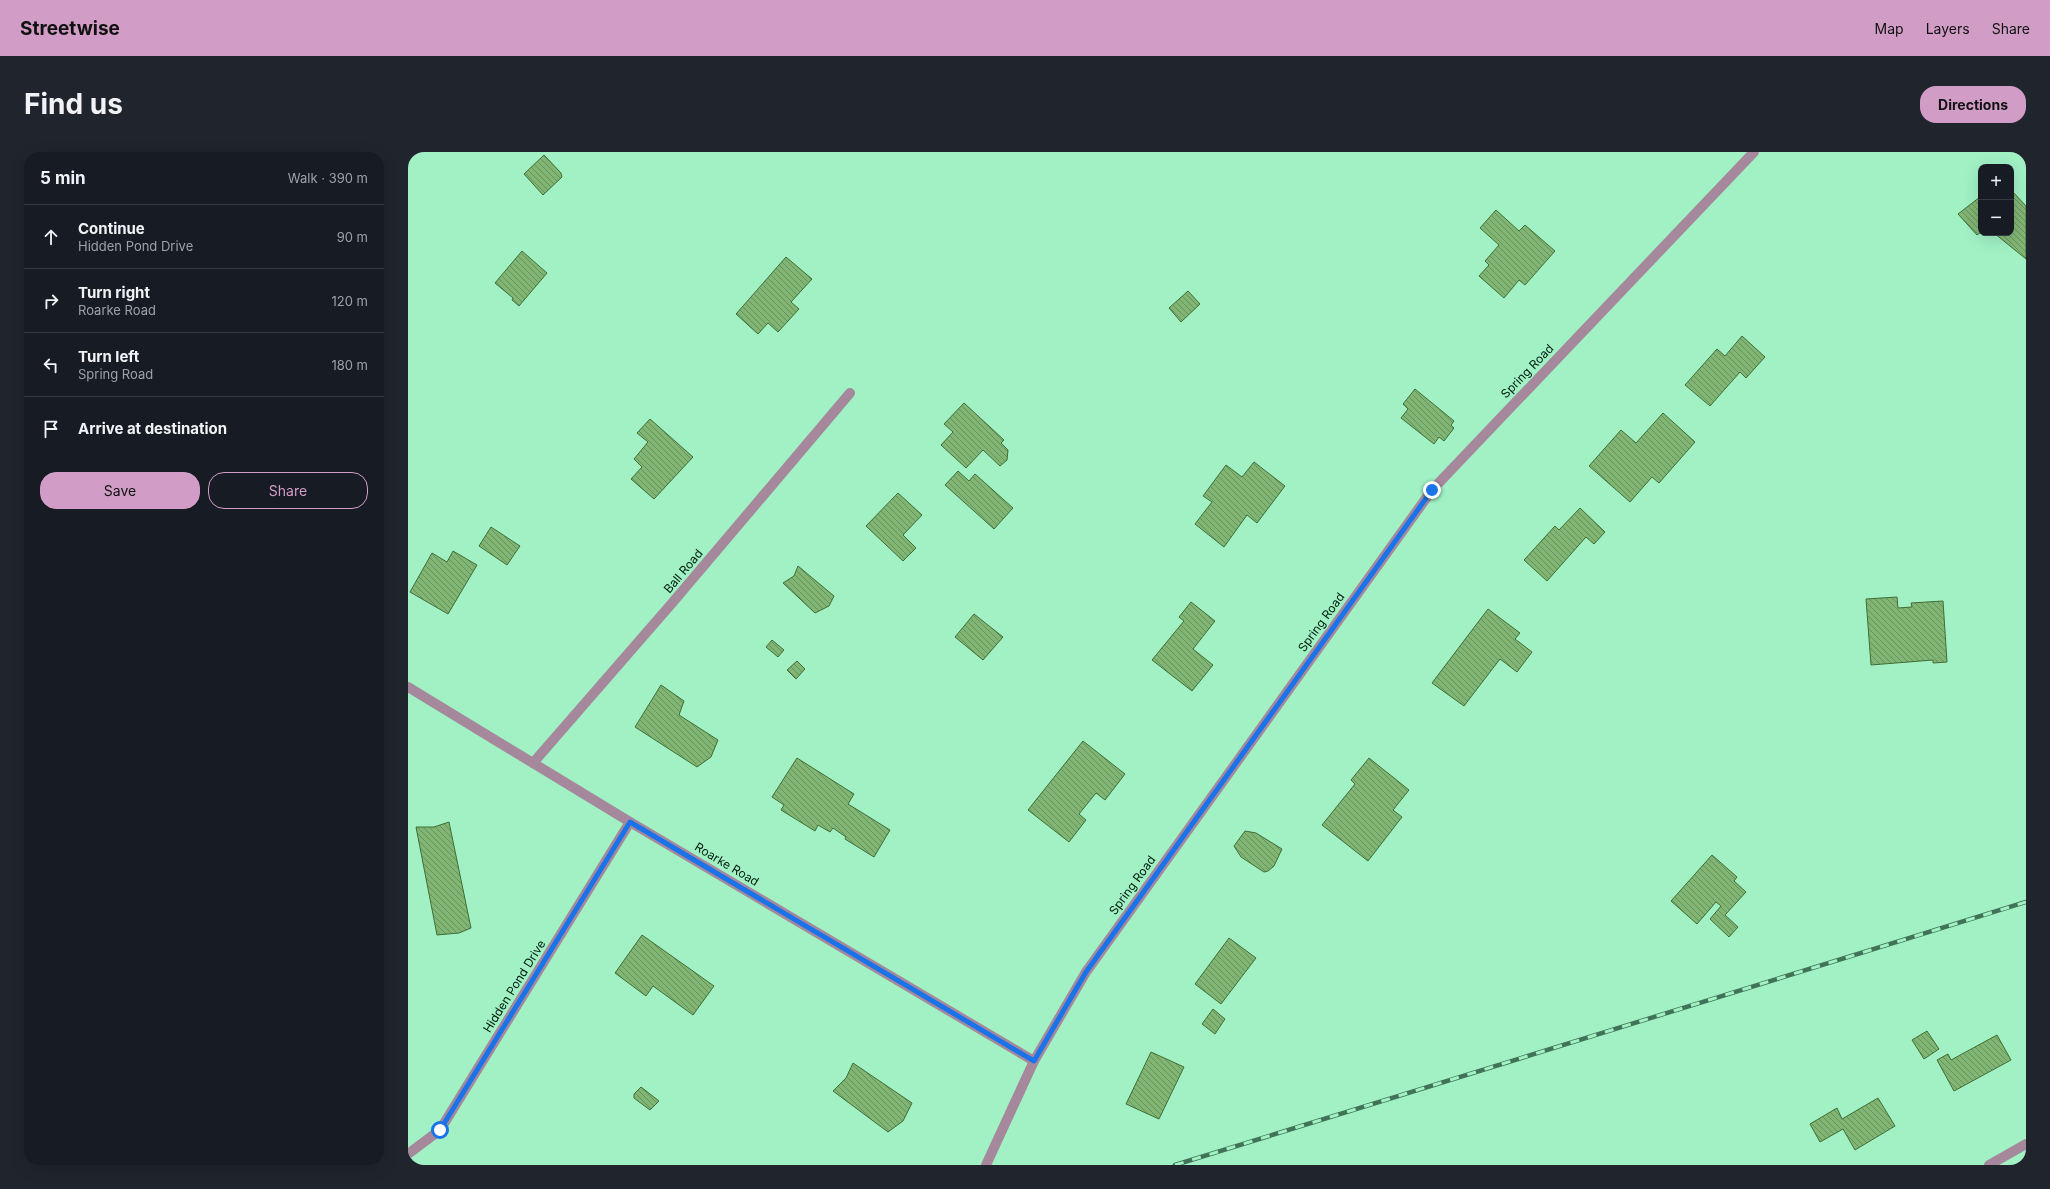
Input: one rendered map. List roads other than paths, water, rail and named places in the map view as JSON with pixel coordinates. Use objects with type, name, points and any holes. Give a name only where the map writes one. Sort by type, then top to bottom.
[{"type":"street","name":"Spring Road","points":[[986,1165],[1034,1061],[1086,972],[1432,490],[1754,152]]},
{"type":"street","name":"Ball Road","points":[[533,763],[673,602],[850,393]]},
{"type":"street","name":"Roarke Road","points":[[408,687],[630,822],[1034,1061]]},
{"type":"street","name":"Hidden Pond Drive","points":[[408,1154],[440,1130],[630,822]]},
{"type":"street","points":[[1989,1165],[2026,1144]]},
{"type":"railway","points":[[1175,1165],[2026,902]]}]
